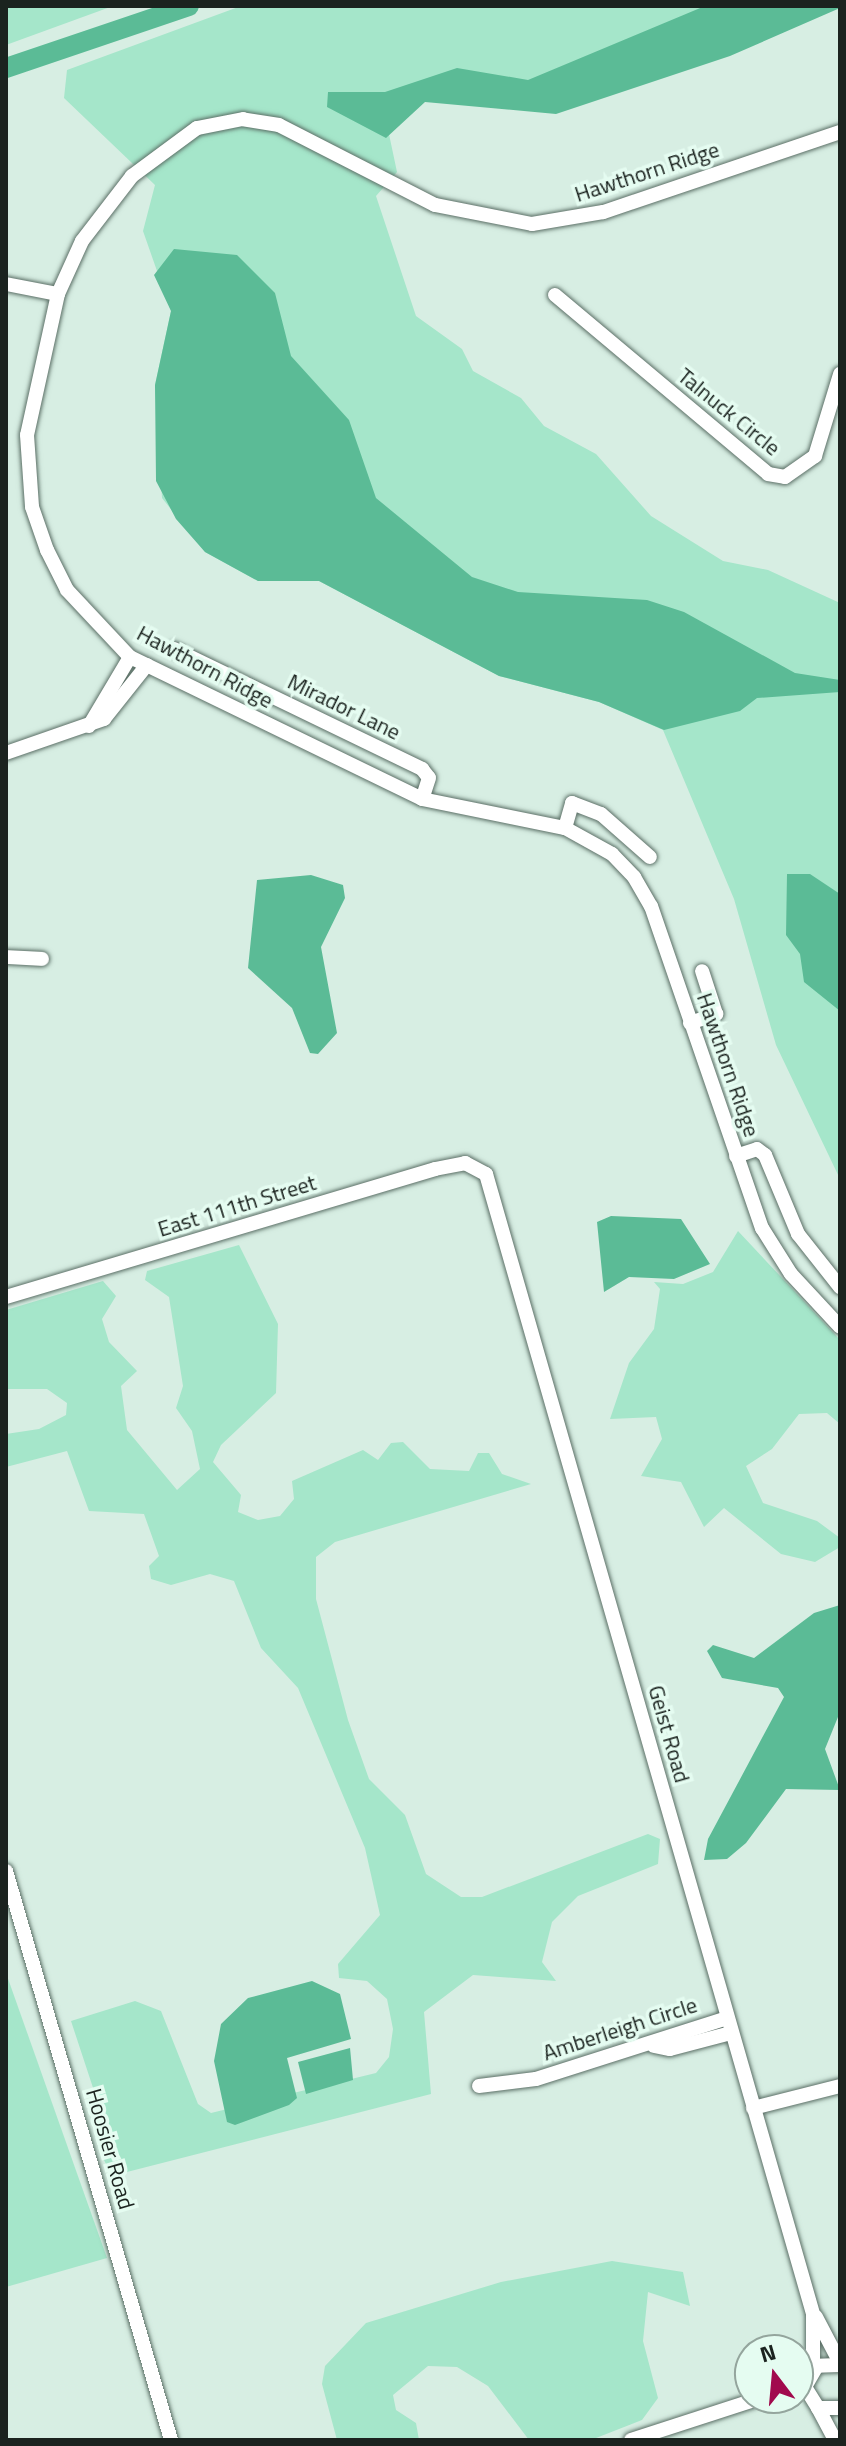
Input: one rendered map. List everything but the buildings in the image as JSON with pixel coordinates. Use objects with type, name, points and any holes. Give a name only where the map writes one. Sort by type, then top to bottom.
[{"type":"street","name":"Hawthorn Ridge","points":[[840,132],[603,212],[532,224],[435,205],[286,127],[221,121],[180,138],[118,190],[58,294],[27,435],[32,507],[67,590],[130,657],[422,799],[565,828],[612,854],[641,888],[736,1156],[775,1253],[840,1327]]},
{"type":"street","points":[[6,284],[58,294]]},
{"type":"street","name":"Talnuck Circle","points":[[555,295],[768,474],[785,477],[815,456],[840,374]]},
{"type":"street","name":"Mirador Lane","points":[[174,649],[422,769],[429,778],[422,799]]},
{"type":"street","points":[[89,726],[130,657]]},
{"type":"street","points":[[6,753],[89,726],[114,713],[147,665]]},
{"type":"street","points":[[212,698],[226,674]]},
{"type":"street","points":[[565,828],[572,803],[601,814],[650,857]]},
{"type":"street","points":[[6,957],[42,959]]},
{"type":"street","points":[[690,1023],[716,1014],[702,971]]},
{"type":"street","points":[[736,1156],[757,1149],[765,1155],[798,1234],[840,1287]]},
{"type":"street","name":"East 111th Street","points":[[6,1297],[435,1169],[480,1168]]},
{"type":"street","name":"Geist Road","points":[[480,1168],[492,1189],[813,2314],[840,2364]]},
{"type":"street","name":"Hoosier Road","points":[[6,1871],[171,2440]]},
{"type":"street","name":"Amberleigh Circle","points":[[479,2086],[536,2079],[654,2046],[664,2035],[729,2025]]},
{"type":"street","points":[[753,2108],[840,2086]]},
{"type":"street","name":"Geist Road","points":[[811,2334],[813,2314]]},
{"type":"street","points":[[814,2372],[840,2364]]},
{"type":"street","points":[[814,2404],[840,2408]]},
{"type":"street","points":[[631,2440],[734,2406]]},
{"type":"street","points":[[814,2410],[835,2440]]},
{"type":"shaded area","points":[[6,6],[113,6],[6,45]]},
{"type":"shaded area","points":[[241,6],[818,6],[534,89],[428,93],[386,120],[397,172],[376,196],[416,316],[462,349],[473,371],[521,398],[544,426],[596,454],[651,516],[723,561],[768,570],[840,603],[840,1179],[776,1045],[734,899],[663,730],[599,702],[499,676],[319,581],[258,581],[205,552],[162,498],[155,385],[171,311],[143,231],[155,185],[64,98],[67,70]]},
{"type":"shaded area","points":[[705,6],[840,8],[730,56],[556,114],[425,102],[386,138],[327,107],[328,92],[385,92],[457,68],[528,80]]},
{"type":"shaded area","points":[[174,249],[237,255],[275,293],[291,356],[349,420],[376,498],[472,577],[518,592],[647,600],[684,612],[795,673],[840,680],[840,692],[757,698],[740,711],[664,730],[599,702],[499,676],[319,581],[258,581],[205,552],[176,519],[156,481],[155,385],[171,311],[154,275]]},
{"type":"shaded area","points":[[787,874],[810,874],[840,894],[840,1011],[804,982],[800,954],[786,935]]},
{"type":"shaded area","points":[[311,875],[343,885],[345,898],[321,947],[337,1033],[318,1054],[310,1053],[292,1008],[248,968],[257,880]]},
{"type":"shaded area","points":[[611,1216],[681,1219],[710,1264],[674,1279],[629,1277],[604,1292],[597,1222]]},
{"type":"shaded area","points":[[738,1231],[840,1340],[840,1424],[827,1413],[799,1414],[772,1449],[746,1466],[763,1503],[817,1521],[840,1538],[840,1547],[815,1562],[781,1554],[724,1508],[704,1527],[681,1482],[641,1476],[662,1439],[656,1417],[610,1419],[629,1363],[654,1329],[660,1289],[654,1282],[683,1284],[713,1272]]},
{"type":"shaded area","points":[[239,1245],[278,1324],[276,1393],[221,1445],[213,1462],[241,1495],[238,1512],[258,1520],[280,1516],[294,1499],[292,1481],[363,1450],[378,1460],[391,1443],[403,1442],[430,1469],[469,1471],[478,1453],[489,1453],[502,1474],[531,1484],[335,1542],[316,1557],[316,1599],[348,1720],[369,1779],[405,1815],[426,1874],[461,1897],[482,1897],[648,1834],[660,1839],[658,1864],[578,1896],[552,1922],[542,1962],[556,1981],[473,1975],[424,2012],[431,2094],[123,2173],[109,2170],[102,2156],[100,2109],[71,2021],[135,2001],[161,2011],[198,2104],[211,2113],[376,2073],[389,2057],[393,2029],[387,1999],[367,1981],[339,1978],[338,1964],[380,1915],[365,1848],[298,1688],[261,1648],[234,1581],[210,1574],[171,1585],[151,1579],[149,1566],[159,1556],[144,1514],[89,1511],[67,1451],[6,1467],[6,1434],[39,1429],[66,1415],[67,1403],[47,1389],[6,1389],[6,1310],[103,1281],[116,1296],[102,1319],[109,1342],[137,1371],[121,1386],[127,1430],[177,1490],[200,1469],[192,1431],[176,1408],[183,1386],[169,1297],[145,1280],[147,1271]]},
{"type":"shaded area","points":[[840,1605],[840,1712],[825,1749],[840,1790],[786,1789],[746,1843],[727,1859],[704,1860],[708,1839],[784,1697],[778,1688],[722,1678],[707,1651],[713,1645],[754,1658],[814,1613]]},
{"type":"shaded area","points":[[6,1973],[107,2258],[6,2287]]},
{"type":"shaded area","points":[[312,1981],[340,1994],[351,2039],[287,2058],[297,2098],[289,2105],[235,2125],[227,2122],[214,2061],[221,2024],[248,1998]]},
{"type":"shaded area","points":[[350,2048],[353,2080],[306,2094],[298,2062]]},
{"type":"shaded area","points":[[612,2261],[683,2272],[690,2306],[648,2292],[643,2341],[658,2398],[642,2420],[591,2440],[529,2440],[488,2386],[457,2367],[428,2366],[393,2395],[396,2410],[416,2423],[419,2440],[337,2440],[322,2384],[325,2366],[366,2323],[501,2282]]},
{"type":"waterway","points":[[6,68],[189,6]]}]
